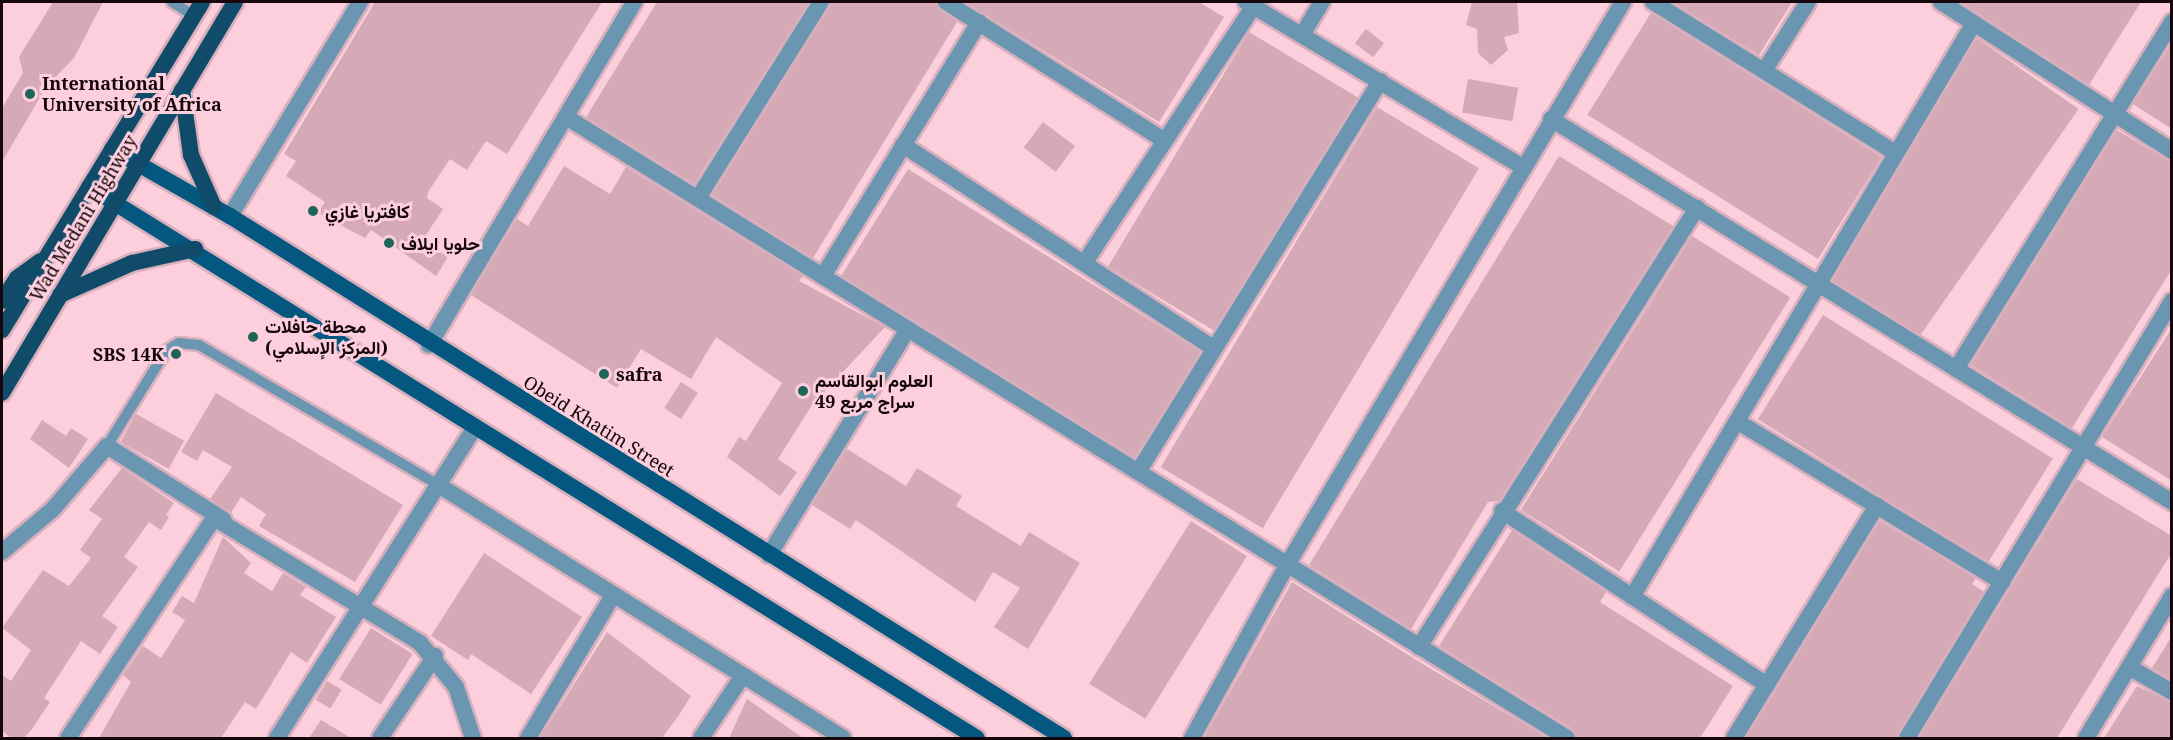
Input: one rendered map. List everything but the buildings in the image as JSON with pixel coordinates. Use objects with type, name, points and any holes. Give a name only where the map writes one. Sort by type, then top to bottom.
[{"type":"highway","name":"Wad Medani Highway","points":[[2,393],[235,2]]},
{"type":"highway","name":"Wad Medani Highway","points":[[2,330],[198,8]]},
{"type":"highway","points":[[182,90],[191,155],[214,207]]},
{"type":"highway","points":[[60,295],[132,263],[195,249]]},
{"type":"highway","points":[[2,301],[16,278],[44,259]]},
{"type":"main road","name":"Obeid Khatim Street","points":[[112,149],[230,216],[429,345],[1064,738]]},
{"type":"main road","points":[[89,187],[195,249],[977,738]]},
{"type":"street","points":[[230,216],[360,2]]},
{"type":"street","points":[[429,345],[634,2]]},
{"type":"street","points":[[698,198],[821,2]]},
{"type":"street","points":[[946,2],[1165,141]]},
{"type":"street","points":[[1302,35],[1322,2]]},
{"type":"street","points":[[1192,738],[1287,565],[1521,166],[1623,2]]},
{"type":"street","points":[[1653,2],[1894,152]]},
{"type":"street","points":[[1764,71],[1808,2]]},
{"type":"street","points":[[1941,2],[2172,152]]},
{"type":"street","points":[[1085,262],[1165,141],[1250,4],[1521,166]]},
{"type":"street","points":[[823,276],[979,22]]},
{"type":"street","points":[[1956,369],[2113,113],[2172,22]]},
{"type":"street","points":[[1632,597],[1738,422],[1894,152],[1974,23]]},
{"type":"street","points":[[1138,472],[1380,81]]},
{"type":"street","points":[[566,117],[1567,738]]},
{"type":"street","points":[[1551,119],[2172,502]]},
{"type":"street","points":[[903,145],[1085,262],[1213,348]]},
{"type":"street","points":[[1419,647],[1502,511],[1697,208]]},
{"type":"street","points":[[1907,738],[2083,447],[2169,312]]},
{"type":"street","points":[[769,555],[908,329]]},
{"type":"street","points":[[1738,422],[2002,582]]},
{"type":"street","points":[[278,738],[440,486],[475,426]]},
{"type":"street","points":[[2,552],[53,509],[107,446],[363,606],[435,656],[456,687],[473,738]]},
{"type":"street","points":[[440,486],[612,597],[843,738]]},
{"type":"street","points":[[1734,738],[1877,506]]},
{"type":"street","points":[[1502,511],[1767,685]]},
{"type":"street","points":[[68,738],[214,518],[268,548]]},
{"type":"street","points":[[2086,738],[2172,596]]},
{"type":"street","points":[[528,738],[612,597]]},
{"type":"street","points":[[380,738],[435,656]]},
{"type":"street","points":[[2129,666],[2172,692]]},
{"type":"street","points":[[701,738],[742,677]]},
{"type":"lane","points":[[172,2],[198,8]]},
{"type":"lane","points":[[107,446],[166,351],[179,343],[199,345],[440,486]]},
{"type":"place","name":"International University of Africa","points":[[30,94]]},
{"type":"place","name":"كافتريا غازي","points":[[313,211]]},
{"type":"place","name":"حلويا ايلاف","points":[[389,243]]},
{"type":"place","name":"محطة حافلات (المركز الإسلامي)","points":[[253,337]]},
{"type":"place","name":"SBS 14K","points":[[176,354]]},
{"type":"place","name":"safra","points":[[604,374]]},
{"type":"place","name":"العلوم ابوالقاسم سراج مربع 49","points":[[803,391]]}]
